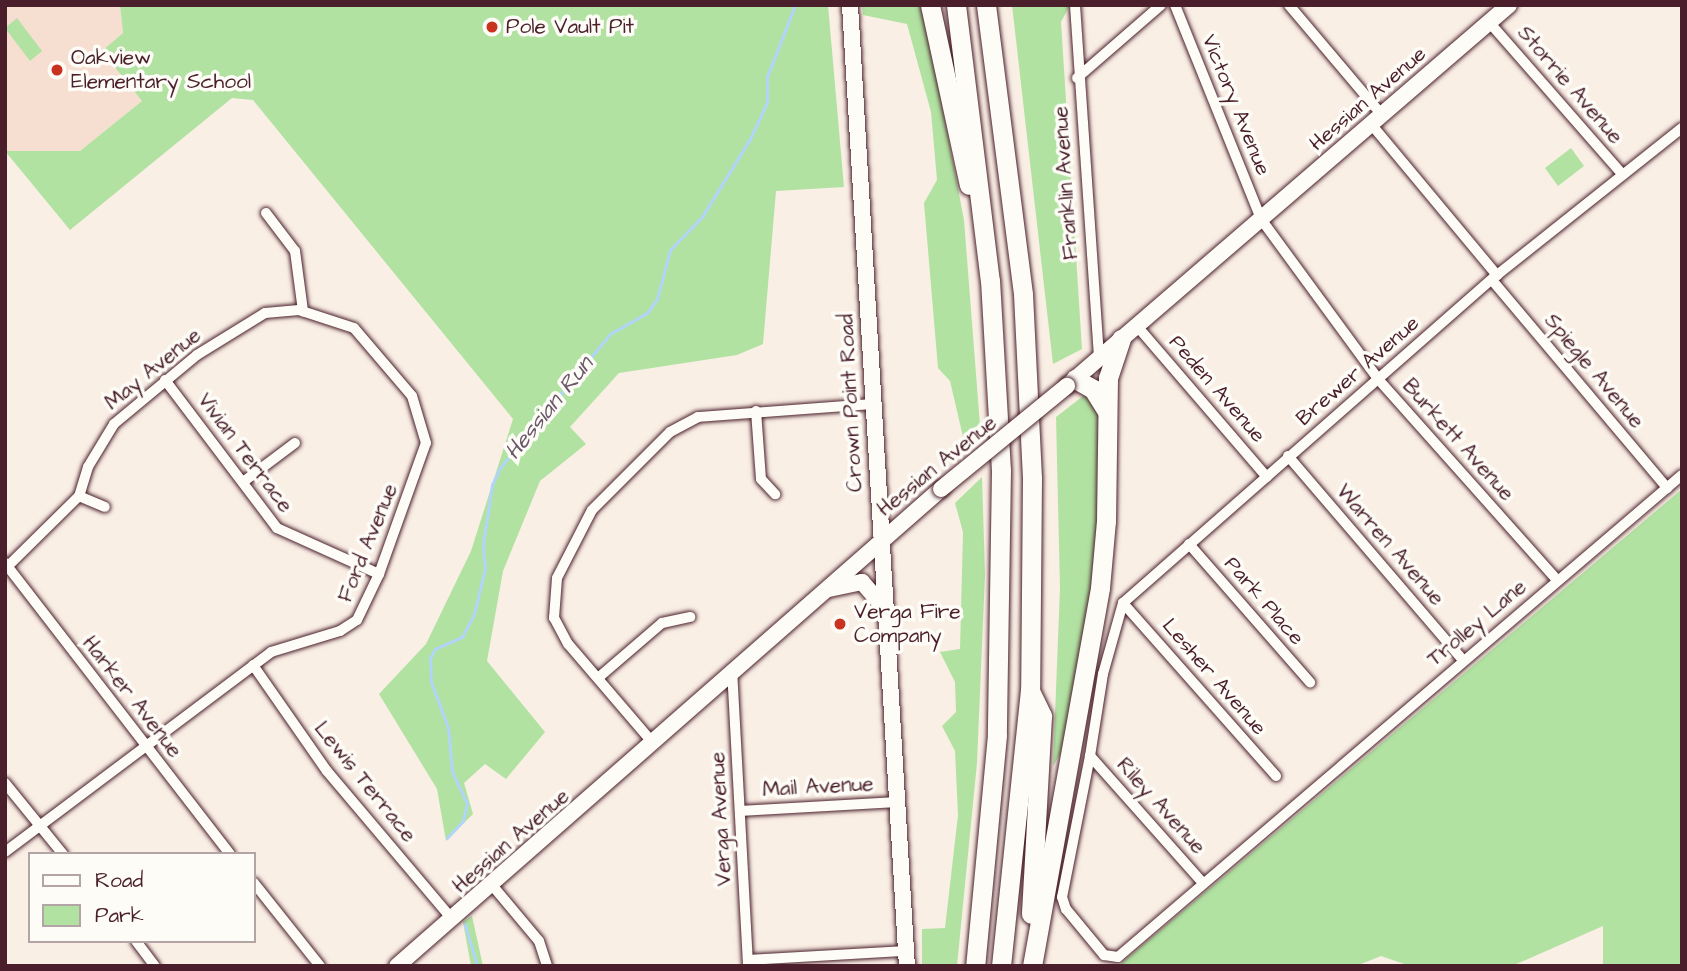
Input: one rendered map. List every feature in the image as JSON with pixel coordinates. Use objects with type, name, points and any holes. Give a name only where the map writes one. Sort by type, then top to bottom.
[{"type":"highway","points":[[930,5],[974,208],[985,233]]},
{"type":"highway","points":[[956,5],[985,233],[997,375],[1003,541],[997,735],[975,966]]},
{"type":"highway","points":[[986,5],[1013,209],[1029,380],[1030,690],[1002,966]]},
{"type":"highway","points":[[1029,966],[1103,565],[1110,365],[1121,339]]},
{"type":"highway","points":[[1071,383],[1093,389],[1107,411]]},
{"type":"highway","points":[[1029,966],[1042,716],[1030,690]]},
{"type":"highway","points":[[965,966],[971,928],[981,910]]},
{"type":"main road","name":"Crown Point Road","points":[[850,5],[883,607],[907,958]]},
{"type":"main road","name":"Hessian Avenue","points":[[397,966],[653,743],[732,669],[879,540],[1071,383],[1509,5]]},
{"type":"main road","points":[[823,589],[862,582],[883,607]]},
{"type":"street","name":"Franklin Avenue","points":[[1074,5],[1077,78],[1099,358]]},
{"type":"street","points":[[1077,78],[1161,5]]},
{"type":"street","name":"Victory Avenue","points":[[1175,5],[1261,219]]},
{"type":"street","name":"Spiegle Avenue","points":[[1289,5],[1494,277],[1667,488]]},
{"type":"street","name":"Storrie Avenue","points":[[1489,22],[1621,173]]},
{"type":"street","name":"Brewer Avenue","points":[[1123,603],[1494,277],[1621,173],[1682,128]]},
{"type":"street","points":[[266,213],[295,251],[303,311]]},
{"type":"street","name":"Burkett Avenue","points":[[1261,219],[1378,379],[1557,580]]},
{"type":"street","name":"May Avenue","points":[[7,565],[79,496],[88,467],[114,424],[165,380],[251,319],[265,313],[303,311]]},
{"type":"street","name":"Ford Avenue","points":[[5,852],[271,652],[350,625],[379,574],[418,471],[426,443],[423,425],[412,396],[354,328],[303,311]]},
{"type":"street","name":"Peden Avenue","points":[[1137,326],[1267,477]]},
{"type":"street","name":"Vivian Terrace","points":[[165,380],[277,528],[379,574]]},
{"type":"street","points":[[653,743],[560,634],[553,610],[557,578],[584,524],[605,493],[670,432],[710,414],[871,404]]},
{"type":"street","points":[[756,411],[761,479],[775,494]]},
{"type":"street","points":[[243,482],[295,443]]},
{"type":"street","name":"Warren Avenue","points":[[1288,456],[1463,660]]},
{"type":"street","name":"Trolley Lane","points":[[1090,756],[1062,897],[1066,909],[1104,955],[1118,957],[1202,882],[1299,803],[1682,475]]},
{"type":"street","points":[[79,496],[106,507]]},
{"type":"street","name":"Park Place","points":[[1189,544],[1310,682]]},
{"type":"street","name":"Harker Avenue","points":[[7,565],[228,852]]},
{"type":"street","name":"Riley Avenue","points":[[1123,603],[1104,674],[1090,756],[1202,882]]},
{"type":"street","name":"Lesher Avenue","points":[[1123,603],[1276,776]]},
{"type":"street","points":[[598,678],[662,623],[690,617]]},
{"type":"street","name":"Lewis Terrace","points":[[253,665],[327,771],[452,919]]},
{"type":"street","name":"Verga Avenue","points":[[732,669],[748,963]]},
{"type":"street","points":[[5,783],[60,852]]},
{"type":"street","name":"Mail Avenue","points":[[740,811],[897,802]]},
{"type":"street","points":[[492,885],[539,941],[547,966]]},
{"type":"street","points":[[256,886],[320,966]]},
{"type":"street","points":[[138,943],[155,966]]},
{"type":"street","points":[[748,963],[907,958]]},
{"type":"shaded area","points":[[5,5],[120,5],[123,33],[103,51],[142,101],[80,151],[5,151]]},
{"type":"green space","points":[[120,5],[828,5],[844,187],[776,191],[763,344],[737,355],[619,373],[570,427],[586,444],[540,481],[503,571],[487,661],[545,732],[506,779],[485,764],[464,783],[473,814],[446,841],[437,789],[379,694],[426,644],[471,551],[513,419],[253,100],[232,98],[70,230],[5,151],[80,151],[142,101],[102,51],[123,33]]},
{"type":"green space","points":[[862,5],[923,5],[964,220],[980,425],[964,441],[950,381],[938,368],[924,203],[937,180],[931,112],[907,24],[863,15]]},
{"type":"green space","points":[[1012,5],[1070,5],[1061,22],[1082,349],[1053,364]]},
{"type":"green space","points":[[17,18],[42,51],[30,61],[5,28]]},
{"type":"green space","points":[[1571,148],[1584,166],[1558,186],[1545,168]]},
{"type":"green space","points":[[1087,393],[1098,402],[1098,546],[1066,745],[1053,766],[1060,588],[1056,417]]},
{"type":"green space","points":[[982,477],[985,574],[977,763],[957,966],[922,966],[922,929],[945,928],[958,815],[955,751],[942,726],[956,712],[955,682],[940,652],[960,649],[963,532],[955,503]]},
{"type":"green space","points":[[1682,489],[1682,966],[1603,966],[1603,926],[1512,966],[1410,966],[1381,956],[1356,966],[1118,966]]},
{"type":"green space","points":[[472,916],[483,966],[471,966],[463,922]]},
{"type":"waterway","name":"Hessian Run","points":[[447,838],[463,821],[467,804],[452,772],[448,728],[431,682],[430,658],[435,649],[462,637],[474,614],[485,569],[483,545],[492,485],[500,468],[610,334],[647,313],[657,299],[670,250],[702,217],[750,139],[767,103],[767,77],[795,5]]},
{"type":"waterway","name":"Hessian Run","points":[[465,924],[478,966]]},
{"type":"place","name":"Pole Vault Pit","points":[[492,27]]},
{"type":"place","name":"Oakview Elementary School","points":[[57,70]]},
{"type":"place","name":"Verga Fire Company","points":[[840,624]]}]
